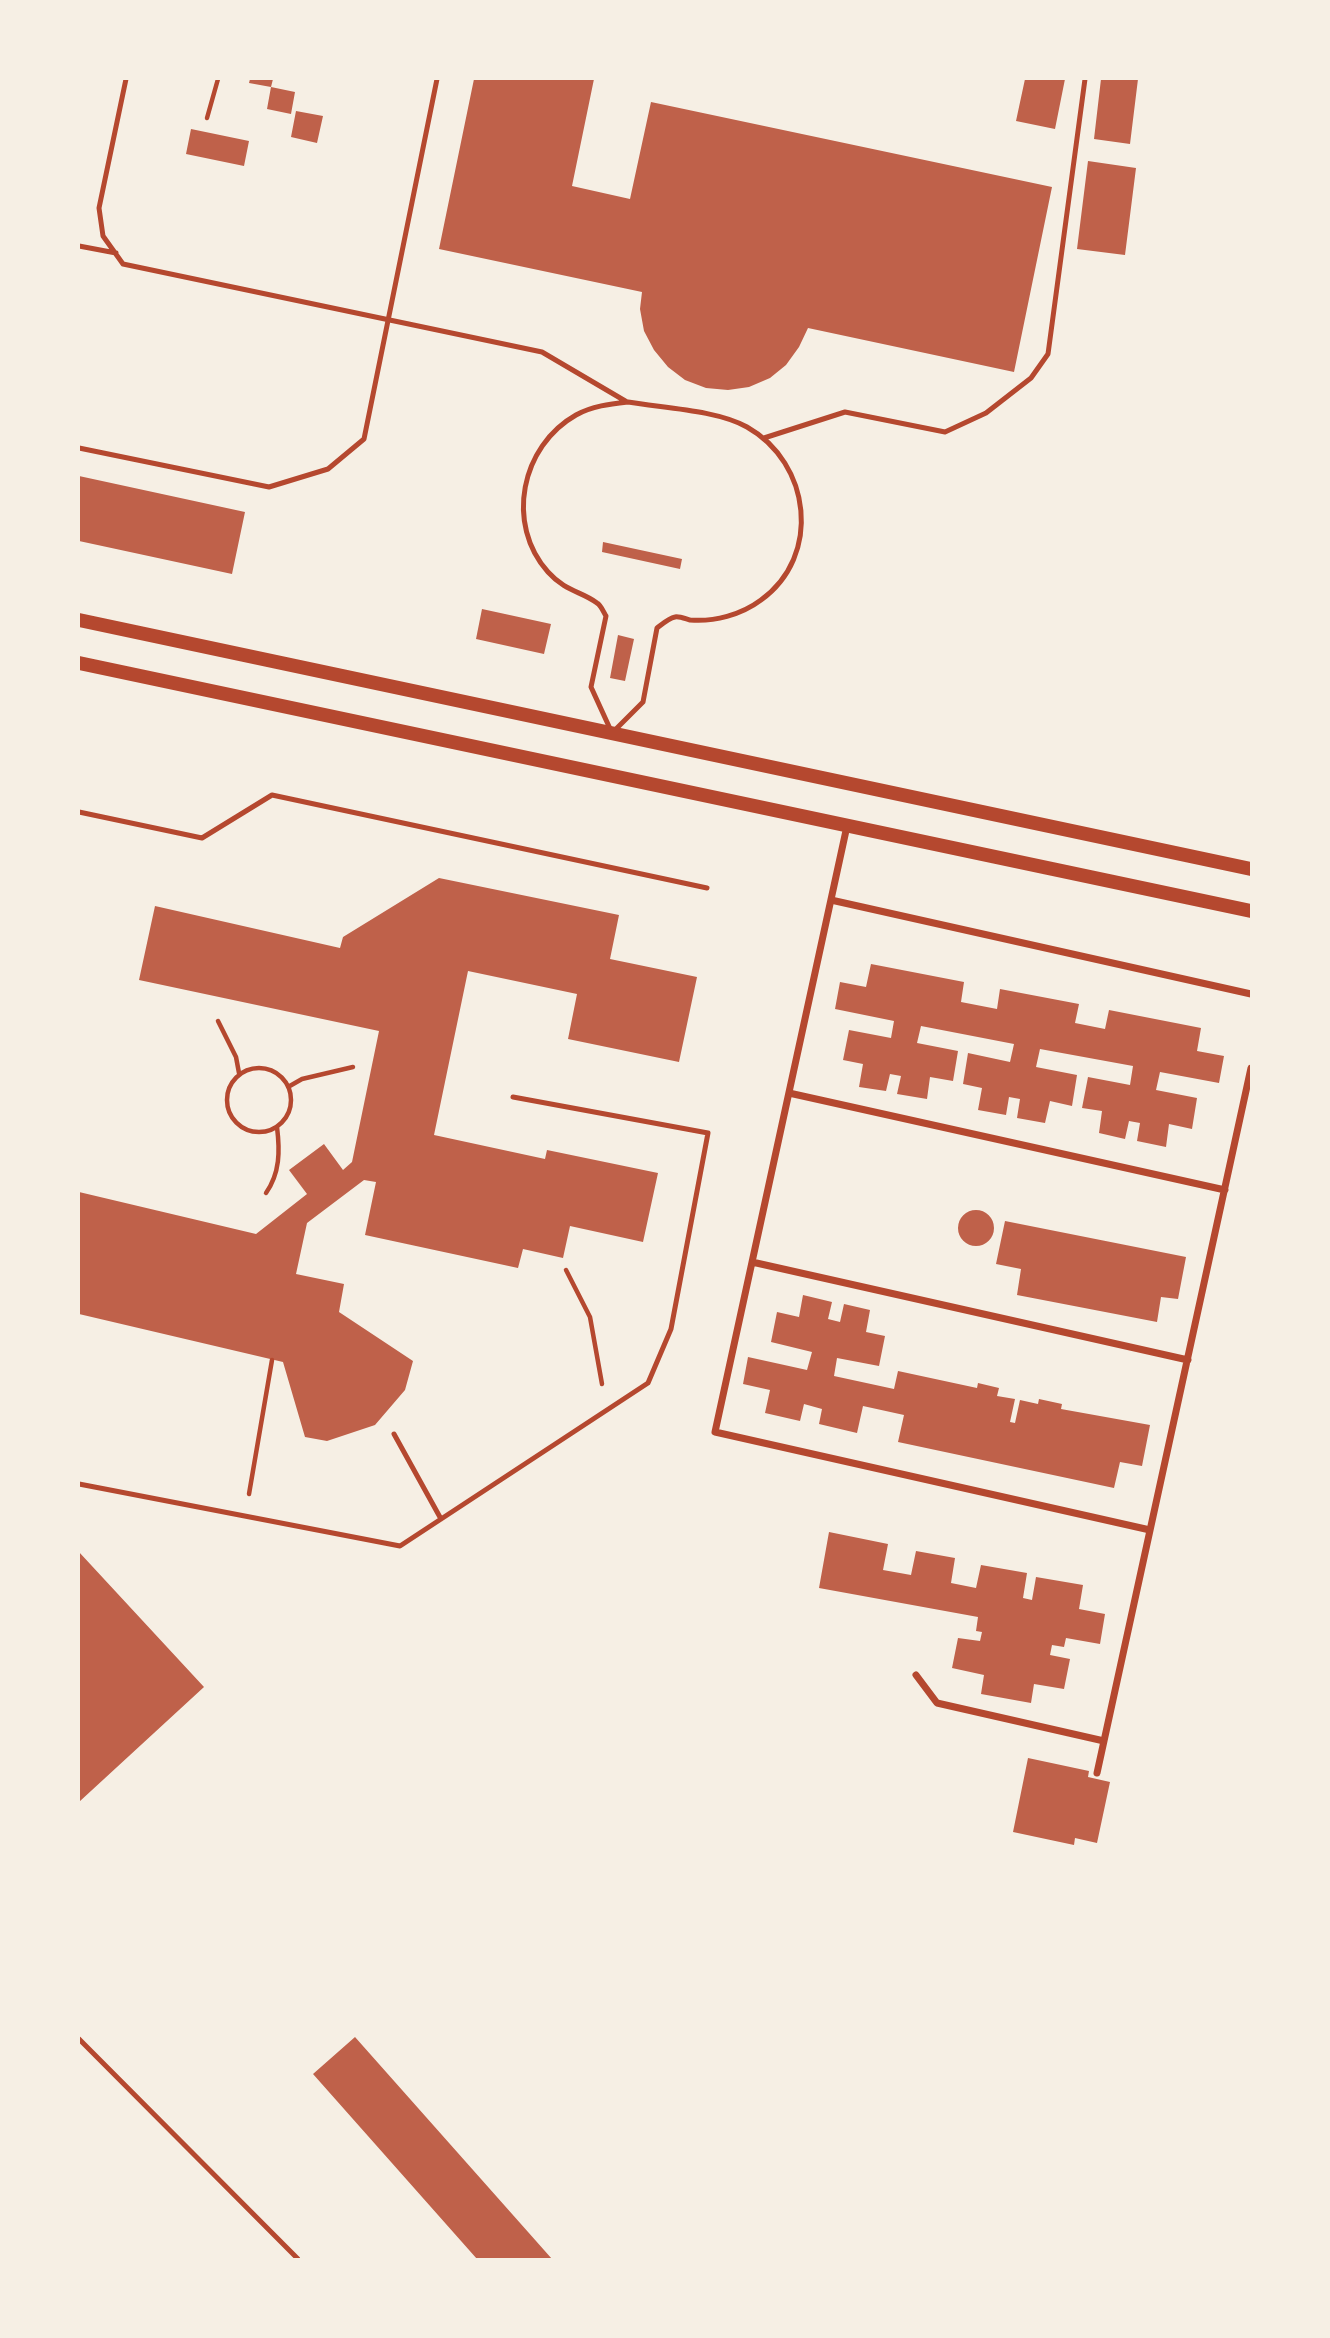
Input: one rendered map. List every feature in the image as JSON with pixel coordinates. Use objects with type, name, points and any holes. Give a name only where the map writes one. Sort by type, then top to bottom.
[{"type":"main road","points":[[79,620],[1251,869]]},
{"type":"main road","points":[[79,663],[1251,911]]},
{"type":"street","points":[[847,825],[715,1432],[1150,1530]]},
{"type":"street","points":[[831,900],[1251,994]]},
{"type":"street","points":[[1097,1773],[1251,1068]]},
{"type":"street","points":[[789,1093],[1225,1190]]},
{"type":"street","points":[[752,1262],[1188,1360]]},
{"type":"street","points":[[916,1675],[937,1703],[1104,1741]]},
{"type":"lane","points":[[126,79],[99,208],[103,236],[123,264],[542,352],[628,402]]},
{"type":"lane","points":[[79,448],[269,486],[328,469],[364,439],[437,79]]},
{"type":"lane","points":[[764,438],[845,412],[945,432],[986,413],[1031,378],[1048,354],[1085,79]]},
{"type":"lane","points":[[79,246],[116,253]]},
{"type":"lane","points":[[628,402],[725,418],[746,426],[764,438],[786,463],[799,493],[803,515],[793,561],[779,582],[761,600],[739,613],[715,619],[675,617],[657,628],[643,702],[612,733],[591,687],[606,616],[597,603],[567,589],[547,571],[533,550],[525,525],[523,498],[528,473],[539,449],[556,429],[577,414],[602,405],[628,402]]},
{"type":"lane","points":[[79,812],[202,838],[272,795],[707,888]]},
{"type":"lane","points":[[79,1484],[400,1546],[649,1383],[671,1329],[708,1133],[513,1097]]},
{"type":"lane","points":[[394,1434],[441,1519]]},
{"type":"lane","points":[[79,2039],[298,2259]]},
{"type":"path","points":[[208,118],[218,79]]},
{"type":"path","points":[[218,1021],[236,1057],[239,1073]]},
{"type":"path","points":[[288,1087],[302,1079],[353,1067]]},
{"type":"path","points":[[253,1068],[267,1068],[279,1076],[288,1087],[289,1109],[277,1127],[264,1132],[249,1131],[237,1124],[228,1112],[226,1098],[230,1085],[239,1073],[253,1068]]},
{"type":"path","points":[[266,1193],[273,1183],[280,1153],[277,1127]]},
{"type":"path","points":[[566,1270],[590,1317],[607,1410]]},
{"type":"path","points":[[246,1516],[272,1360]]},
{"type":"building","points":[[250,79],[273,79],[271,87],[249,83]]},
{"type":"building","points":[[474,79],[594,79],[572,186],[630,199],[651,102],[1052,187],[1014,372],[808,328],[786,365],[770,378],[749,387],[728,390],[706,388],[685,380],[668,367],[654,350],[644,331],[640,309],[642,292],[439,249]]},
{"type":"building","points":[[1025,79],[1065,79],[1055,129],[1016,121]]},
{"type":"building","points":[[1101,79],[1138,79],[1130,144],[1094,139]]},
{"type":"building","points":[[271,87],[295,92],[291,114],[267,109]]},
{"type":"building","points":[[296,111],[323,116],[317,143],[291,137]]},
{"type":"building","points":[[191,129],[249,141],[244,166],[186,154]]},
{"type":"building","points":[[1088,161],[1136,168],[1125,255],[1077,249]]},
{"type":"building","points":[[79,476],[245,512],[232,574],[79,541]]},
{"type":"building","points":[[603,542],[682,559],[680,569],[602,552]]},
{"type":"building","points":[[482,609],[551,624],[544,654],[476,639]]},
{"type":"building","points":[[618,635],[634,639],[625,681],[610,678]]},
{"type":"building","points":[[439,878],[619,915],[610,959],[697,977],[679,1062],[568,1039],[577,994],[468,971],[434,1135],[545,1159],[547,1150],[658,1173],[643,1242],[570,1226],[563,1258],[523,1249],[518,1268],[365,1235],[376,1182],[364,1180],[307,1223],[296,1274],[344,1284],[339,1312],[413,1361],[405,1390],[375,1425],[327,1441],[305,1437],[283,1362],[79,1314],[79,1192],[256,1234],[307,1194],[289,1170],[324,1144],[343,1170],[352,1162],[379,1031],[139,980],[155,906],[340,948],[343,937]]},
{"type":"building","points":[[871,964],[964,982],[961,1002],[997,1009],[1000,989],[1079,1004],[1075,1023],[1105,1029],[1109,1010],[1201,1028],[1197,1051],[1224,1056],[1219,1083],[1160,1072],[1156,1090],[1197,1098],[1192,1129],[1169,1124],[1166,1147],[1137,1141],[1140,1123],[1129,1121],[1125,1139],[1099,1133],[1102,1111],[1082,1108],[1088,1077],[1130,1085],[1133,1066],[1040,1049],[1036,1067],[1077,1075],[1072,1106],[1050,1101],[1045,1123],[1017,1118],[1020,1099],[1009,1097],[1006,1115],[978,1110],[982,1088],[963,1084],[968,1053],[1010,1062],[1014,1044],[921,1026],[917,1043],[958,1051],[953,1081],[930,1077],[927,1099],[897,1094],[901,1076],[890,1074],[886,1091],[859,1087],[863,1064],[843,1060],[849,1030],[891,1038],[894,1021],[835,1009],[840,982],[866,987]]},
{"type":"building","points":[[976,1210],[989,1215],[994,1228],[989,1241],[976,1246],[963,1241],[958,1228],[963,1215]]},
{"type":"building","points":[[1005,1221],[1186,1257],[1178,1299],[1161,1297],[1157,1322],[1017,1295],[1021,1269],[996,1264]]},
{"type":"building","points":[[803,1295],[832,1302],[828,1319],[840,1322],[844,1304],[870,1310],[866,1332],[885,1336],[879,1366],[837,1358],[834,1376],[894,1389],[898,1371],[977,1388],[978,1383],[999,1388],[997,1396],[1015,1399],[1010,1422],[1015,1423],[1020,1400],[1038,1404],[1039,1399],[1062,1404],[1061,1409],[1150,1425],[1142,1466],[1120,1462],[1114,1488],[898,1442],[904,1415],[863,1406],[857,1433],[819,1424],[822,1409],[804,1404],[800,1421],[765,1413],[770,1390],[743,1384],[748,1357],[807,1370],[812,1352],[771,1342],[777,1312],[799,1317]]},
{"type":"building","points":[[829,1532],[888,1544],[883,1570],[911,1575],[916,1551],[955,1558],[951,1583],[976,1588],[981,1565],[1027,1573],[1023,1598],[1032,1600],[1036,1577],[1083,1585],[1079,1609],[1105,1614],[1100,1644],[1066,1638],[1064,1647],[1052,1645],[1050,1655],[1070,1659],[1064,1689],[1034,1684],[1031,1703],[981,1694],[984,1675],[952,1668],[958,1638],[980,1641],[982,1632],[976,1631],[978,1617],[819,1588]]},
{"type":"building","points":[[79,1552],[204,1687],[79,1802]]},
{"type":"building","points":[[1028,1758],[1089,1771],[1088,1777],[1110,1782],[1097,1843],[1075,1838],[1074,1845],[1013,1832]]},
{"type":"building","points":[[355,2037],[552,2259],[477,2259],[313,2074]]}]
